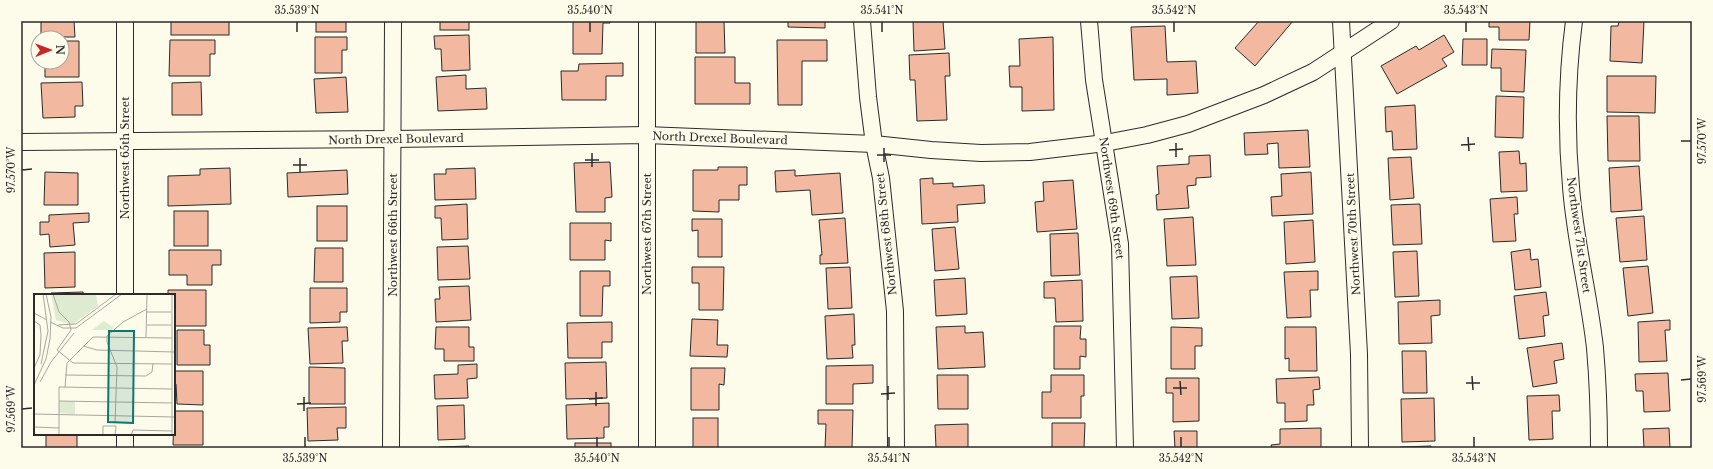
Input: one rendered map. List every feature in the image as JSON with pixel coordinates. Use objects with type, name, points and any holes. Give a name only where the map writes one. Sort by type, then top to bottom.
[{"type":"street","name":"Northwest 65th Street","points":[[125,294],[126,21]]},
{"type":"street","name":"Northwest 66th Street","points":[[392,448],[393,21]]},
{"type":"street","name":"Northwest 67th Street","points":[[647,448],[646,135],[648,21]]},
{"type":"street","name":"Northwest 68th Street","points":[[862,21],[874,144],[881,178],[895,311],[896,448]]},
{"type":"street","name":"Northwest 69th Street","points":[[1089,21],[1094,80],[1120,244],[1125,448]]},
{"type":"street","name":"Northwest 70th Street","points":[[1341,21],[1359,354],[1360,448]]},
{"type":"street","name":"North Drexel Boulevard","points":[[21,142],[646,135],[874,144],[931,150],[981,153],[1030,152],[1105,143],[1147,135],[1188,124],[1264,96],[1313,72],[1343,54],[1391,21]]},
{"type":"street","name":"Northwest 71st Street","points":[[1574,21],[1571,45],[1569,98],[1570,180],[1595,348],[1599,448]]},
{"type":"street","points":[[125,435],[125,448]]},
{"type":"building","points":[[41,21],[74,21],[75,37],[70,37],[70,30],[41,30]]},
{"type":"building","points":[[171,21],[229,21],[229,35],[171,35]]},
{"type":"building","points":[[316,21],[346,21],[346,32],[316,32]]},
{"type":"building","points":[[440,21],[469,21],[469,30],[440,30]]},
{"type":"building","points":[[573,21],[610,21],[610,23],[603,23],[602,54],[573,54]]},
{"type":"building","points":[[696,21],[724,21],[725,53],[696,53]]},
{"type":"building","points":[[788,21],[825,21],[825,28],[788,27]]},
{"type":"building","points":[[913,21],[943,21],[945,49],[914,51]]},
{"type":"building","points":[[1259,21],[1293,21],[1255,66],[1235,48]]},
{"type":"building","points":[[1489,21],[1530,21],[1529,40],[1499,40],[1499,27],[1489,27]]},
{"type":"building","points":[[1619,21],[1644,21],[1642,63],[1610,61],[1611,26],[1618,26]]},
{"type":"building","points":[[1165,26],[1167,62],[1196,61],[1198,93],[1167,95],[1167,79],[1134,80],[1131,27]]},
{"type":"building","points":[[469,35],[470,70],[442,71],[441,49],[435,49],[434,36]]},
{"type":"building","points":[[1444,35],[1454,52],[1442,59],[1447,66],[1397,94],[1381,66],[1416,46],[1419,50]]},
{"type":"building","points":[[315,37],[347,37],[347,50],[342,50],[342,73],[315,73]]},
{"type":"building","points":[[1053,37],[1054,110],[1022,111],[1022,87],[1010,87],[1009,66],[1020,66],[1019,39]]},
{"type":"building","points":[[1463,39],[1487,39],[1487,65],[1462,65]]},
{"type":"building","points":[[170,40],[215,40],[215,54],[210,54],[210,76],[169,76]]},
{"type":"building","points":[[777,40],[827,40],[827,61],[802,61],[802,105],[778,105]]},
{"type":"building","points":[[70,41],[79,41],[79,77],[45,77],[45,70],[70,70]]},
{"type":"building","points":[[1492,49],[1526,50],[1524,92],[1501,91],[1501,68],[1491,68]]},
{"type":"building","points":[[949,53],[950,76],[945,76],[947,120],[917,121],[915,80],[910,80],[909,55]]},
{"type":"building","points":[[695,57],[735,57],[735,83],[750,83],[750,104],[695,104]]},
{"type":"building","points":[[623,63],[623,76],[606,76],[606,100],[562,100],[561,71],[578,71],[579,64]]},
{"type":"building","points":[[466,75],[466,89],[486,88],[487,109],[438,111],[436,77]]},
{"type":"building","points":[[1607,76],[1656,76],[1655,113],[1607,112]]},
{"type":"building","points":[[346,77],[348,112],[316,113],[314,79]]},
{"type":"building","points":[[82,82],[83,106],[75,106],[75,117],[43,118],[41,83]]},
{"type":"building","points":[[201,82],[202,115],[172,115],[172,83]]},
{"type":"building","points":[[1496,96],[1524,97],[1523,138],[1495,137]]},
{"type":"building","points":[[1415,105],[1417,149],[1393,150],[1392,131],[1386,132],[1385,107]]},
{"type":"building","points":[[1607,116],[1639,116],[1640,161],[1608,161]]},
{"type":"building","points":[[1308,130],[1310,167],[1279,168],[1278,143],[1267,144],[1268,154],[1245,155],[1244,133]]},
{"type":"building","points":[[1519,151],[1520,164],[1526,163],[1527,191],[1501,192],[1499,152]]},
{"type":"building","points":[[1210,155],[1211,177],[1196,178],[1196,185],[1187,186],[1189,208],[1157,210],[1156,195],[1159,194],[1157,166],[1189,164],[1189,156]]},
{"type":"building","points":[[1411,157],[1414,198],[1390,200],[1388,158]]},
{"type":"building","points":[[610,162],[612,197],[605,198],[605,212],[576,212],[574,163]]},
{"type":"building","points":[[1639,166],[1642,210],[1611,212],[1609,168]]},
{"type":"building","points":[[718,167],[747,167],[747,185],[739,185],[739,200],[719,200],[719,212],[693,211],[693,170],[718,170]]},
{"type":"building","points":[[230,168],[231,204],[168,206],[168,176],[200,175],[200,169]]},
{"type":"building","points":[[475,168],[476,199],[435,200],[434,174],[446,174],[446,169]]},
{"type":"building","points":[[347,170],[348,194],[288,197],[287,173]]},
{"type":"building","points":[[795,170],[795,176],[840,173],[843,213],[812,215],[810,190],[776,192],[775,171]]},
{"type":"building","points":[[45,172],[78,173],[78,205],[44,205]]},
{"type":"building","points":[[1311,172],[1313,214],[1272,216],[1271,197],[1282,196],[1281,174]]},
{"type":"building","points":[[933,178],[933,184],[953,183],[953,187],[984,185],[985,203],[957,205],[958,222],[922,224],[920,179]]},
{"type":"building","points":[[1073,180],[1077,229],[1037,232],[1035,202],[1044,201],[1043,182]]},
{"type":"building","points":[[1517,197],[1518,214],[1514,214],[1516,241],[1493,242],[1490,199]]},
{"type":"building","points":[[467,204],[468,239],[442,240],[441,218],[435,218],[435,206]]},
{"type":"building","points":[[1420,204],[1422,244],[1393,245],[1391,205]]},
{"type":"building","points":[[317,206],[347,206],[347,241],[317,241]]},
{"type":"building","points":[[174,211],[208,211],[208,246],[174,246]]},
{"type":"building","points":[[89,213],[89,222],[73,223],[75,245],[50,247],[49,234],[40,235],[40,222],[49,222],[49,215]]},
{"type":"building","points":[[1644,216],[1647,260],[1620,262],[1616,218]]},
{"type":"building","points":[[1193,217],[1196,265],[1167,266],[1164,219]]},
{"type":"building","points":[[845,218],[848,263],[820,264],[820,255],[822,255],[819,220]]},
{"type":"building","points":[[692,219],[722,219],[722,257],[698,257],[698,230],[692,231]]},
{"type":"building","points":[[1313,220],[1315,262],[1286,264],[1284,222]]},
{"type":"building","points":[[570,223],[611,223],[611,241],[605,240],[605,260],[570,260]]},
{"type":"building","points":[[955,227],[959,269],[935,271],[932,229]]},
{"type":"building","points":[[1078,233],[1080,275],[1051,276],[1050,234]]},
{"type":"building","points":[[468,246],[470,279],[438,280],[437,247]]},
{"type":"building","points":[[315,248],[343,248],[343,282],[314,282]]},
{"type":"building","points":[[1530,249],[1531,260],[1538,259],[1541,287],[1515,290],[1511,252]]},
{"type":"building","points":[[169,250],[221,250],[221,265],[212,265],[212,285],[187,285],[187,275],[169,275]]},
{"type":"building","points":[[1417,251],[1419,296],[1395,297],[1393,252]]},
{"type":"building","points":[[75,252],[75,287],[45,288],[44,253]]},
{"type":"building","points":[[1648,266],[1653,313],[1628,316],[1623,268]]},
{"type":"building","points":[[692,267],[724,267],[723,310],[699,310],[699,283],[692,283]]},
{"type":"building","points":[[850,267],[852,308],[828,309],[826,268]]},
{"type":"building","points":[[580,271],[610,271],[610,286],[603,286],[602,316],[580,316]]},
{"type":"building","points":[[1318,271],[1318,290],[1310,290],[1311,317],[1287,318],[1284,272]]},
{"type":"building","points":[[1197,276],[1199,318],[1172,319],[1170,277]]},
{"type":"building","points":[[965,278],[967,314],[936,316],[934,280]]},
{"type":"building","points":[[1082,280],[1083,321],[1056,322],[1055,298],[1044,298],[1044,282]]},
{"type":"building","points":[[469,286],[471,320],[436,322],[435,299],[440,299],[439,287]]},
{"type":"building","points":[[310,288],[347,288],[347,312],[340,312],[340,322],[310,323]]},
{"type":"building","points":[[168,290],[206,290],[206,326],[175,326],[175,294],[168,294]]},
{"type":"building","points":[[83,292],[83,294],[51,294]]},
{"type":"building","points":[[1546,292],[1549,315],[1543,316],[1545,336],[1519,339],[1514,296]]},
{"type":"building","points":[[1440,300],[1440,315],[1431,316],[1432,343],[1399,344],[1398,302]]},
{"type":"building","points":[[854,314],[855,345],[852,345],[853,358],[827,359],[825,316]]},
{"type":"building","points":[[692,319],[718,320],[717,345],[728,345],[727,357],[690,356]]},
{"type":"building","points":[[1670,320],[1670,330],[1665,330],[1667,361],[1639,362],[1638,322]]},
{"type":"building","points":[[612,322],[612,342],[602,342],[602,358],[568,358],[567,323]]},
{"type":"building","points":[[965,326],[965,333],[983,332],[985,367],[938,369],[936,327]]},
{"type":"building","points":[[1054,326],[1081,326],[1080,339],[1086,339],[1086,357],[1080,356],[1080,369],[1054,369]]},
{"type":"building","points":[[347,327],[348,341],[342,341],[343,363],[310,364],[308,328]]},
{"type":"building","points":[[436,327],[469,327],[469,347],[474,347],[474,361],[444,361],[444,349],[435,349]]},
{"type":"building","points":[[1171,327],[1202,328],[1202,346],[1195,346],[1195,369],[1171,369]]},
{"type":"building","points":[[1285,327],[1316,327],[1317,371],[1289,371],[1289,358],[1285,359]]},
{"type":"building","points":[[177,330],[204,330],[204,345],[210,345],[210,365],[177,365]]},
{"type":"building","points":[[1562,343],[1564,359],[1554,361],[1557,383],[1533,387],[1527,348]]},
{"type":"building","points":[[1402,351],[1426,351],[1427,393],[1403,393]]},
{"type":"building","points":[[606,362],[607,398],[566,399],[565,363]]},
{"type":"building","points":[[477,364],[477,378],[467,379],[468,398],[435,399],[434,375],[458,374],[458,365]]},
{"type":"building","points":[[873,365],[873,383],[853,384],[853,404],[826,404],[826,366]]},
{"type":"building","points":[[309,367],[345,368],[345,404],[309,404]]},
{"type":"building","points":[[691,368],[725,368],[724,385],[719,384],[719,410],[691,410]]},
{"type":"building","points":[[175,371],[203,371],[203,405],[177,404]]},
{"type":"building","points":[[1668,373],[1670,411],[1644,412],[1643,391],[1636,391],[1635,374]]},
{"type":"building","points":[[937,375],[968,375],[968,409],[938,409]]},
{"type":"building","points":[[1051,375],[1084,375],[1084,396],[1081,396],[1081,418],[1042,418],[1042,392],[1051,392]]},
{"type":"building","points":[[1319,377],[1320,389],[1313,390],[1314,405],[1307,405],[1307,421],[1285,422],[1285,403],[1277,403],[1276,379]]},
{"type":"building","points":[[1166,378],[1199,378],[1199,421],[1173,422],[1173,393],[1166,393]]},
{"type":"building","points":[[1559,395],[1560,411],[1552,411],[1553,439],[1529,440],[1527,396]]},
{"type":"building","points":[[1434,398],[1435,441],[1402,442],[1401,399]]},
{"type":"building","points":[[609,403],[609,427],[604,427],[604,438],[567,439],[566,405]]},
{"type":"building","points":[[464,405],[465,439],[438,440],[437,406]]},
{"type":"building","points":[[346,407],[346,428],[337,428],[338,440],[308,441],[307,408]]},
{"type":"building","points":[[818,410],[853,410],[852,448],[825,448],[826,424],[818,424]]},
{"type":"building","points":[[175,411],[203,411],[203,445],[173,445],[173,435],[175,435]]},
{"type":"building","points":[[693,418],[718,418],[718,448],[693,448]]},
{"type":"building","points":[[1052,423],[1085,423],[1084,448],[1052,448]]},
{"type":"building","points":[[968,424],[968,448],[936,448],[935,425]]},
{"type":"building","points":[[1321,428],[1321,448],[1272,448],[1271,445],[1280,444],[1280,429]]},
{"type":"building","points":[[1669,428],[1670,448],[1644,448],[1643,429]]},
{"type":"building","points":[[1174,431],[1197,431],[1197,448],[1175,448]]},
{"type":"building","points":[[46,435],[77,435],[77,448],[46,448]]},
{"type":"building","points":[[575,443],[611,443],[611,448],[575,448]]},
{"type":"building","points":[[469,446],[469,448],[439,448],[439,447]]},
{"type":"building","points":[[1431,446],[1431,448],[1400,448],[1400,447]]}]
